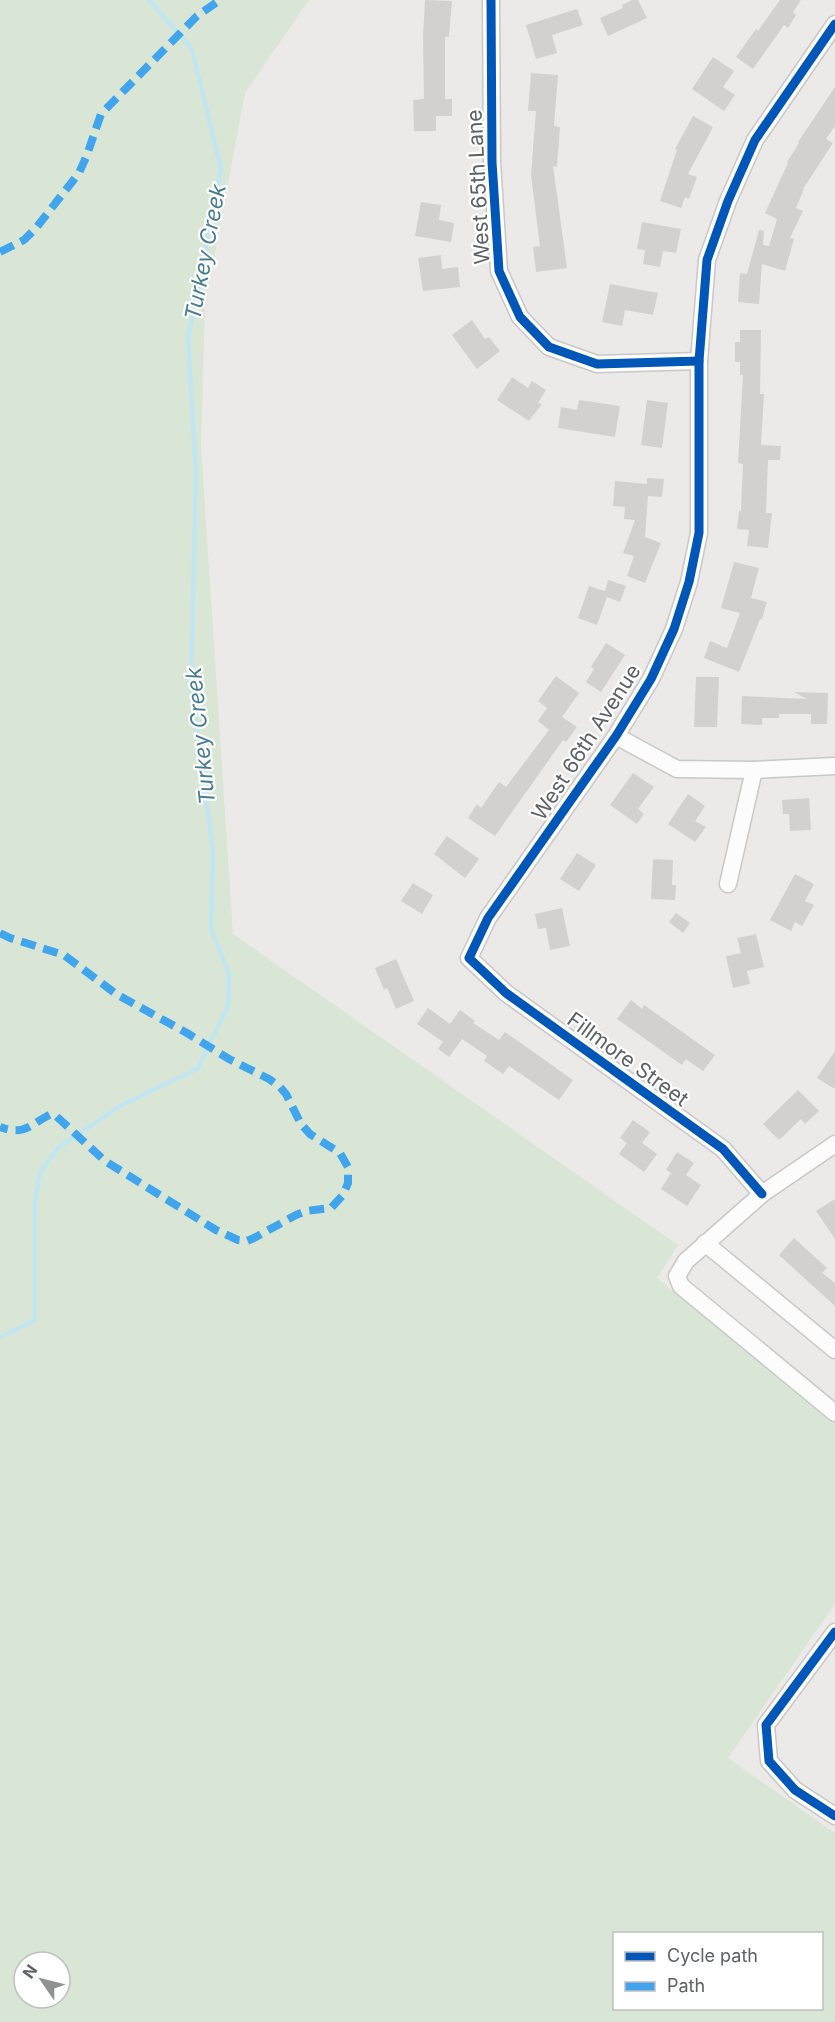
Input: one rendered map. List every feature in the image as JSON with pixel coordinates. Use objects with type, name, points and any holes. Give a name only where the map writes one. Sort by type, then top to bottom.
[{"type":"street","name":"West 65th Lane","points":[[491,0],[492,162],[499,271],[520,317],[549,346],[597,364],[699,361]]},
{"type":"street","name":"West 66th Avenue","points":[[469,958],[488,918],[616,736],[651,678],[674,629],[689,582],[699,533],[699,361],[707,260],[728,201],[755,140],[835,24]]},
{"type":"street","points":[[616,736],[677,769],[754,770],[835,766]]},
{"type":"street","points":[[728,884],[754,770]]},
{"type":"street","name":"Fillmore Street","points":[[469,958],[506,993],[723,1149],[762,1194]]},
{"type":"street","points":[[835,1144],[762,1194],[686,1261],[677,1276],[681,1286],[835,1413]]},
{"type":"street","points":[[705,1244],[835,1350]]},
{"type":"street","points":[[835,1632],[766,1725],[769,1761],[795,1790],[835,1816]]},
{"type":"green space","points":[[0,0],[309,0],[245,93],[205,307],[201,445],[233,934],[678,1245],[657,1278],[835,1423],[835,1604],[728,1758],[835,1833],[835,2022],[0,2022]]},
{"type":"building","points":[[425,0],[452,1],[449,37],[445,37],[445,99],[452,99],[452,116],[436,116],[436,131],[414,131],[413,100],[424,99]]},
{"type":"building","points":[[638,0],[647,18],[608,36],[600,18],[623,8],[622,5]]},
{"type":"building","points":[[780,0],[801,0],[793,12],[796,15],[788,28],[784,25],[753,69],[736,57]]},
{"type":"building","points":[[577,9],[583,25],[552,35],[557,53],[536,59],[526,25]]},
{"type":"building","points":[[713,57],[734,71],[723,87],[735,95],[724,111],[692,89]]},
{"type":"building","points":[[531,73],[558,75],[554,126],[560,127],[557,167],[553,166],[567,268],[536,272],[533,247],[540,246],[531,175],[536,111],[528,111]]},
{"type":"building","points":[[835,87],[835,126],[826,139],[833,143],[803,189],[796,208],[803,211],[790,238],[794,239],[785,271],[762,264],[759,304],[738,302],[740,273],[747,274],[759,230],[764,231],[763,245],[769,246],[777,219],[765,213],[787,162]]},
{"type":"building","points":[[693,116],[713,127],[688,174],[697,177],[689,199],[685,197],[681,208],[660,201],[677,150],[675,149]]},
{"type":"building","points":[[421,202],[441,205],[439,220],[454,223],[451,242],[415,236]]},
{"type":"building","points":[[642,222],[681,229],[676,253],[663,251],[660,267],[643,264],[645,250],[637,249]]},
{"type":"building","points":[[441,255],[442,269],[458,267],[460,287],[423,291],[418,258]]},
{"type":"building","points":[[610,284],[658,293],[653,315],[625,310],[622,326],[602,322]]},
{"type":"building","points":[[472,320],[485,339],[489,337],[500,351],[477,369],[452,335]]},
{"type":"building","points":[[740,330],[761,330],[760,394],[764,394],[761,445],[781,446],[780,460],[768,460],[766,513],[772,513],[768,548],[747,546],[749,530],[737,529],[739,511],[741,511],[743,464],[738,463],[743,375],[740,375],[740,362],[735,362],[735,342],[740,342]]},
{"type":"building","points":[[512,377],[528,388],[532,381],[546,390],[538,403],[542,404],[529,421],[497,400]]},
{"type":"building","points":[[579,400],[620,406],[615,437],[558,428],[561,407],[577,410]]},
{"type":"building","points":[[647,400],[668,403],[662,448],[641,445]]},
{"type":"building","points":[[647,478],[664,479],[662,497],[648,496],[645,537],[661,543],[645,583],[627,576],[634,556],[623,553],[635,520],[624,519],[625,507],[613,506],[615,481],[647,484]]},
{"type":"building","points":[[734,562],[759,568],[751,598],[767,602],[739,672],[704,658],[710,641],[727,648],[740,613],[721,608]]},
{"type":"building","points":[[608,580],[626,586],[620,602],[607,597],[597,625],[578,618],[589,586],[605,591]]},
{"type":"building","points":[[606,643],[625,655],[601,692],[586,682],[594,669],[591,667]]},
{"type":"building","points":[[556,676],[579,693],[562,717],[577,727],[566,742],[563,740],[495,836],[468,818],[477,804],[481,808],[499,782],[506,787],[549,730],[538,721],[547,708],[538,701]]},
{"type":"building","points":[[696,677],[719,677],[717,727],[694,727]]},
{"type":"building","points":[[794,692],[828,693],[827,724],[811,724],[811,714],[779,714],[779,718],[762,718],[762,725],[741,724],[742,696],[807,699]]},
{"type":"building","points":[[633,773],[654,787],[638,809],[644,814],[637,824],[610,805]]},
{"type":"building","points":[[688,794],[705,806],[695,821],[706,827],[695,842],[668,824]]},
{"type":"building","points":[[809,798],[811,830],[790,831],[789,814],[783,814],[782,800]]},
{"type":"building","points":[[447,836],[479,859],[465,878],[434,854]]},
{"type":"building","points":[[577,853],[596,865],[579,891],[560,879]]},
{"type":"building","points":[[653,859],[673,860],[672,885],[676,885],[675,900],[651,899]]},
{"type":"building","points":[[795,874],[814,884],[805,901],[814,905],[802,926],[795,922],[791,931],[770,920]]},
{"type":"building","points":[[413,883],[433,895],[422,914],[401,901]]},
{"type":"building","points":[[562,908],[570,946],[550,950],[546,928],[538,929],[535,914]]},
{"type":"building","points":[[676,913],[690,923],[683,933],[669,922]]},
{"type":"building","points":[[756,934],[764,967],[747,971],[750,984],[733,988],[726,956],[741,953],[737,938]]},
{"type":"building","points":[[396,959],[414,1001],[396,1009],[387,988],[384,990],[375,968]]},
{"type":"building","points":[[631,1000],[642,1009],[644,1005],[715,1055],[703,1071],[686,1059],[682,1065],[617,1019]]},
{"type":"building","points":[[428,1008],[450,1024],[460,1010],[475,1021],[473,1023],[499,1040],[505,1032],[573,1080],[559,1100],[509,1066],[503,1074],[484,1061],[487,1056],[462,1039],[449,1057],[438,1049],[443,1042],[417,1024]]},
{"type":"building","points":[[835,1051],[835,1089],[817,1078]]},
{"type":"building","points":[[798,1090],[819,1111],[805,1124],[801,1119],[779,1140],[763,1124]]},
{"type":"building","points":[[633,1120],[650,1132],[642,1143],[657,1154],[644,1172],[619,1154],[627,1143],[620,1138]]},
{"type":"building","points":[[677,1152],[694,1163],[686,1175],[701,1185],[687,1206],[661,1189],[671,1173],[666,1170]]},
{"type":"building","points":[[835,1199],[835,1239],[816,1211]]},
{"type":"building","points":[[794,1238],[827,1268],[822,1273],[835,1283],[835,1306],[779,1255]]},
{"type":"waterway","name":"Turkey Creek","points":[[0,1337],[35,1320],[35,1202],[40,1172],[59,1147],[118,1107],[197,1069],[228,1006],[229,974],[211,929],[213,851],[191,684],[196,475],[188,338],[221,169],[192,49],[149,0]]},
{"type":"marked path","points":[[0,252],[24,240],[79,173],[101,114],[197,16],[220,0]]},
{"type":"marked path","points":[[0,933],[64,955],[116,994],[229,1059],[269,1079],[286,1094],[301,1124],[310,1134],[340,1153],[348,1167],[348,1183],[343,1195],[331,1208],[306,1211],[247,1241],[238,1240],[216,1230],[105,1161],[55,1115],[51,1114],[21,1130],[0,1127]]},
{"type":"cycle path","points":[[491,0],[492,162],[499,271],[520,317],[549,347],[597,364],[699,361]]},
{"type":"cycle path","points":[[762,1194],[723,1149],[506,993],[469,958],[488,918],[616,736],[651,679],[674,629],[689,582],[699,533],[699,361],[707,260],[728,201],[755,140],[835,24]]},
{"type":"cycle path","points":[[835,1632],[766,1725],[769,1761],[795,1790],[835,1816]]}]
